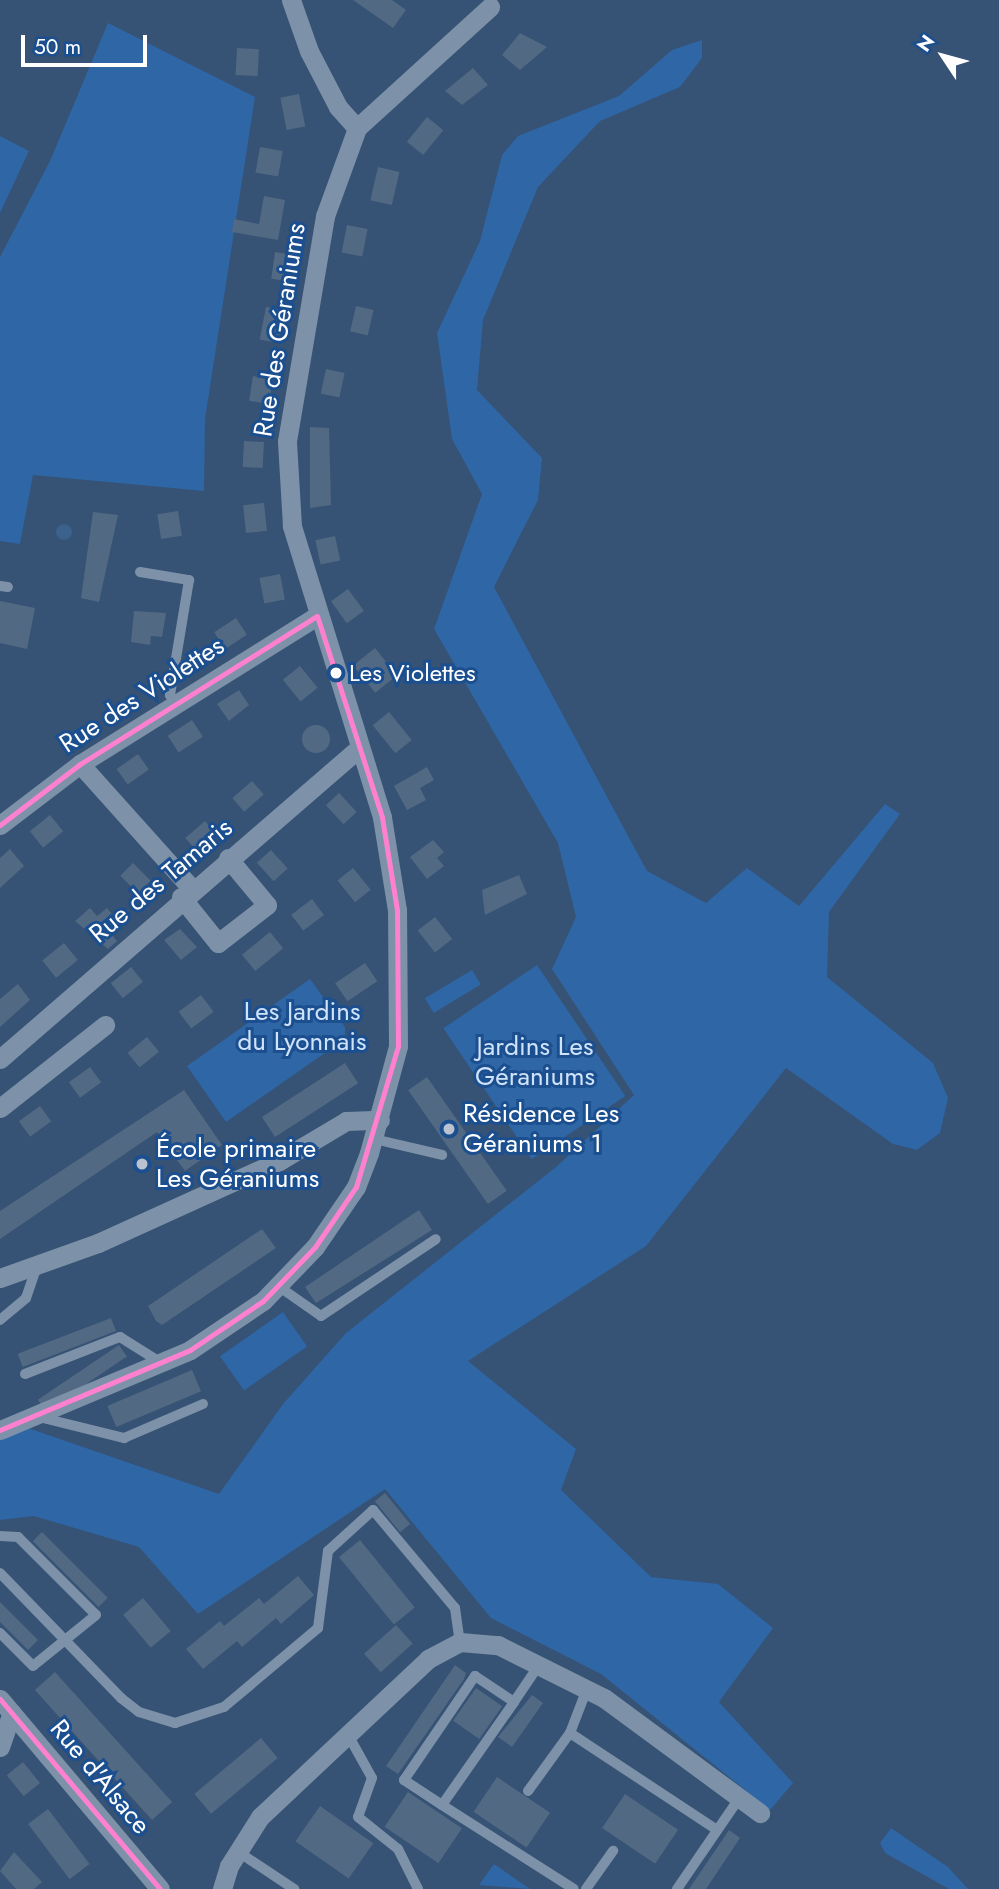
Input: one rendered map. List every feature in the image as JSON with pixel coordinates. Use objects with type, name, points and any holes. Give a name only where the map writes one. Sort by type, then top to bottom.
[{"type":"street","points":[[291,0],[326,85],[357,128]]},
{"type":"street","name":"Rue des Géraniums","points":[[0,1430],[161,1363],[226,1328],[278,1286],[356,1187],[374,1139],[398,1046],[402,975],[382,817],[317,616],[292,526],[287,441],[325,216],[357,128],[490,7]]},
{"type":"street","name":"Rue des Violettes","points":[[0,825],[80,764],[317,616]]},
{"type":"street","name":"Rue des Tamaris","points":[[0,1059],[186,893],[360,747]]},
{"type":"street","points":[[80,764],[186,893],[218,943],[267,905],[228,858]]},
{"type":"street","points":[[0,1108],[105,1025]]},
{"type":"street","points":[[0,1278],[36,1269],[279,1161],[346,1121],[380,1120]]},
{"type":"street","points":[[222,1889],[237,1850],[260,1817],[346,1733],[428,1659],[460,1643],[498,1645],[587,1689],[760,1813]]},
{"type":"street","points":[[0,1747],[6,1706]]},
{"type":"street","name":"Rue d'Alsace","points":[[6,1706],[160,1889]]},
{"type":"lane","points":[[140,572],[189,580],[170,695],[176,703]]},
{"type":"lane","points":[[374,1139],[442,1155]]},
{"type":"lane","points":[[278,1286],[321,1316],[436,1239]]},
{"type":"lane","points":[[0,1320],[26,1298],[36,1269]]},
{"type":"lane","points":[[25,1374],[120,1337],[161,1363]]},
{"type":"lane","points":[[35,1416],[124,1438],[203,1404]]},
{"type":"lane","points":[[0,1573],[139,1712],[175,1723],[209,1716],[318,1628],[328,1551],[373,1510],[455,1608],[460,1643]]},
{"type":"lane","points":[[0,1536],[18,1537],[96,1615],[33,1666],[0,1633]]},
{"type":"lane","points":[[442,1805],[539,1665]]},
{"type":"lane","points":[[514,1702],[475,1676],[404,1780],[574,1889]]},
{"type":"lane","points":[[528,1791],[570,1732],[587,1689]]},
{"type":"lane","points":[[570,1732],[718,1830]]},
{"type":"lane","points":[[346,1733],[372,1778],[358,1817],[398,1849],[418,1889]]},
{"type":"lane","points":[[677,1889],[740,1797]]},
{"type":"lane","points":[[237,1850],[294,1889]]},
{"type":"lane","points":[[586,1889],[613,1851]]},
{"type":"green space","points":[[108,23],[255,97],[205,419],[204,491],[33,475],[20,544],[0,541],[0,257],[50,161]]},
{"type":"green space","points":[[702,40],[702,58],[680,87],[600,121],[538,187],[483,320],[477,390],[542,458],[538,500],[494,587],[647,871],[706,903],[747,868],[799,906],[885,804],[900,814],[829,912],[827,977],[933,1063],[948,1098],[940,1133],[917,1150],[893,1144],[786,1068],[646,1246],[468,1361],[576,1449],[561,1490],[651,1577],[718,1584],[773,1628],[719,1702],[793,1783],[770,1810],[601,1674],[491,1618],[385,1489],[198,1614],[139,1547],[34,1516],[0,1520],[0,1439],[28,1428],[219,1494],[283,1404],[346,1333],[556,1167],[634,1095],[552,969],[576,917],[558,843],[434,629],[482,494],[452,439],[437,333],[480,241],[502,155],[518,136],[619,96],[672,50]]},
{"type":"green space","points":[[0,136],[29,151],[0,213]]},
{"type":"green space","name":"Jardins Les Géraniums","points":[[537,965],[625,1096],[532,1159],[443,1028]]},
{"type":"green space","points":[[472,970],[481,985],[434,1013],[425,998]]},
{"type":"green space","name":"Les Jardins du Lyonnais","points":[[310,979],[345,1027],[345,1039],[226,1122],[187,1066]]},
{"type":"green space","points":[[283,1312],[307,1346],[244,1391],[220,1356]]},
{"type":"green space","points":[[891,1828],[948,1867],[968,1889],[949,1889],[885,1853],[880,1843]]},
{"type":"green space","points":[[494,1864],[530,1889],[479,1885]]},
{"type":"shaded area","points":[[64,524],[70,526],[70,538],[64,540],[58,538],[56,532],[58,526]]},
{"type":"building","points":[[353,0],[392,0],[406,10],[393,28]]},
{"type":"building","points":[[520,33],[547,47],[520,70],[502,55]]},
{"type":"building","points":[[237,48],[259,49],[258,76],[236,75]]},
{"type":"building","points":[[473,68],[488,85],[462,105],[445,91]]},
{"type":"building","points":[[299,94],[305,126],[287,130],[280,98]]},
{"type":"building","points":[[427,117],[443,130],[423,155],[407,142]]},
{"type":"building","points":[[260,147],[283,151],[278,177],[255,173]]},
{"type":"building","points":[[378,167],[399,172],[392,205],[370,200]]},
{"type":"building","points":[[264,196],[285,200],[278,240],[232,232],[234,219],[259,224]]},
{"type":"building","points":[[347,225],[368,229],[362,256],[342,252]]},
{"type":"building","points":[[275,252],[296,255],[292,282],[271,279]]},
{"type":"building","points":[[356,306],[374,310],[368,335],[350,331]]},
{"type":"building","points":[[266,307],[286,311],[279,343],[260,339]]},
{"type":"building","points":[[326,369],[345,373],[339,397],[321,393]]},
{"type":"building","points":[[253,376],[273,379],[269,404],[249,401]]},
{"type":"building","points":[[310,427],[329,428],[331,505],[310,508]]},
{"type":"building","points":[[244,441],[264,442],[263,468],[243,467]]},
{"type":"building","points":[[264,503],[267,531],[246,533],[243,505]]},
{"type":"building","points":[[178,511],[182,536],[161,539],[157,514]]},
{"type":"building","points":[[93,512],[118,515],[99,602],[81,598]]},
{"type":"building","points":[[335,536],[340,560],[321,565],[315,540]]},
{"type":"building","points":[[280,574],[285,600],[264,604],[259,578]]},
{"type":"building","points":[[348,589],[364,611],[347,623],[331,601]]},
{"type":"building","points":[[0,601],[35,608],[27,649],[0,643]]},
{"type":"building","points":[[134,611],[166,613],[162,637],[151,636],[150,645],[131,642]]},
{"type":"building","points":[[236,618],[247,635],[225,649],[214,632]]},
{"type":"building","points":[[375,648],[397,675],[375,693],[353,666]]},
{"type":"building","points":[[300,666],[318,688],[301,702],[283,680]]},
{"type":"building","points":[[239,690],[249,705],[229,721],[217,704]]},
{"type":"building","points":[[389,712],[412,740],[395,753],[373,725]]},
{"type":"building","points":[[192,720],[203,737],[179,753],[168,736]]},
{"type":"building","points":[[316,725],[326,729],[330,739],[326,749],[316,753],[306,749],[302,739],[306,729]]},
{"type":"building","points":[[138,754],[149,770],[128,784],[117,769]]},
{"type":"building","points":[[427,767],[434,780],[420,788],[426,800],[407,810],[394,786]]},
{"type":"building","points":[[252,781],[264,795],[244,812],[232,798]]},
{"type":"building","points":[[339,793],[357,812],[344,824],[326,805]]},
{"type":"building","points":[[50,815],[63,831],[43,848],[30,831]]},
{"type":"building","points":[[205,821],[217,835],[197,852],[185,838]]},
{"type":"building","points":[[433,840],[444,852],[437,858],[444,866],[427,879],[410,857]]},
{"type":"building","points":[[10,849],[24,866],[0,888],[0,858]]},
{"type":"building","points":[[271,850],[288,869],[274,881],[257,863]]},
{"type":"building","points":[[133,863],[151,881],[138,893],[120,876]]},
{"type":"building","points":[[353,868],[371,890],[355,902],[337,881]]},
{"type":"building","points":[[519,875],[527,894],[485,915],[482,890]]},
{"type":"building","points":[[312,899],[324,915],[303,931],[291,915]]},
{"type":"building","points":[[90,908],[97,916],[107,908],[120,924],[110,932],[117,941],[108,949],[75,921]]},
{"type":"building","points":[[435,917],[452,939],[435,953],[418,931]]},
{"type":"building","points":[[180,929],[197,947],[181,960],[164,940]]},
{"type":"building","points":[[270,932],[283,948],[255,971],[242,955]]},
{"type":"building","points":[[64,943],[78,960],[56,978],[42,961]]},
{"type":"building","points":[[365,963],[377,981],[347,1001],[335,983]]},
{"type":"building","points":[[131,967],[143,982],[123,998],[111,983]]},
{"type":"building","points":[[18,984],[30,1000],[0,1027],[0,999]]},
{"type":"building","points":[[201,995],[214,1012],[191,1029],[179,1012]]},
{"type":"building","points":[[147,1037],[159,1052],[140,1067],[128,1053]]},
{"type":"building","points":[[345,1063],[358,1083],[275,1137],[262,1117]]},
{"type":"building","points":[[90,1067],[101,1082],[80,1098],[69,1082]]},
{"type":"building","name":"Résidence Les Géraniums 1","points":[[427,1077],[507,1191],[488,1204],[408,1090]]},
{"type":"building","points":[[184,1090],[222,1145],[185,1171],[157,1132],[0,1239],[0,1211]]},
{"type":"building","points":[[40,1106],[51,1121],[30,1137],[19,1121]]},
{"type":"building","name":"Résidence Les Géraniums 1","points":[[419,1210],[432,1230],[316,1303],[305,1287]]},
{"type":"building","points":[[262,1229],[276,1248],[162,1325],[156,1321],[148,1306]]},
{"type":"building","points":[[111,1318],[116,1331],[23,1367],[18,1354]]},
{"type":"building","points":[[119,1345],[127,1357],[46,1411],[38,1400]]},
{"type":"building","points":[[192,1370],[201,1391],[116,1427],[107,1406]]},
{"type":"building","points":[[385,1493],[410,1524],[400,1532],[375,1501]]},
{"type":"building","points":[[42,1532],[108,1598],[99,1607],[33,1541]]},
{"type":"building","points":[[360,1540],[415,1608],[394,1625],[339,1557]]},
{"type":"building","points":[[298,1576],[314,1595],[281,1624],[276,1618],[242,1647],[237,1641],[203,1669],[186,1649],[220,1621],[224,1626],[259,1598],[264,1604]]},
{"type":"building","points":[[143,1598],[171,1631],[151,1648],[123,1615]]},
{"type":"building","points":[[0,1602],[38,1640],[28,1650],[0,1622]]},
{"type":"building","points":[[396,1625],[413,1644],[381,1672],[364,1654]]},
{"type":"building","points":[[455,1665],[466,1673],[464,1679],[398,1774],[386,1766]]},
{"type":"building","points":[[55,1672],[172,1802],[152,1820],[35,1690]]},
{"type":"building","points":[[476,1688],[502,1706],[479,1739],[453,1721]]},
{"type":"building","points":[[532,1695],[543,1703],[512,1747],[498,1737]]},
{"type":"building","points":[[261,1738],[278,1758],[211,1814],[194,1794]]},
{"type":"building","points":[[23,1762],[40,1783],[24,1796],[7,1775]]},
{"type":"building","points":[[497,1777],[550,1813],[527,1848],[474,1812]]},
{"type":"building","points":[[408,1792],[462,1828],[438,1863],[385,1827]]},
{"type":"building","points":[[625,1794],[678,1830],[655,1864],[602,1828]]},
{"type":"building","points":[[320,1806],[373,1843],[349,1879],[295,1841]]},
{"type":"building","points":[[48,1809],[90,1864],[70,1879],[28,1824]]},
{"type":"building","points":[[729,1830],[740,1838],[706,1889],[689,1889]]},
{"type":"building","points":[[14,1852],[42,1882],[34,1889],[16,1889],[0,1871]]},
{"type":"transit line","points":[[0,825],[80,764],[317,616]]},
{"type":"transit line","points":[[0,1430],[190,1350],[263,1301],[315,1247],[356,1187],[398,1046],[397,910],[382,817],[317,616]]},
{"type":"transit line","points":[[0,1699],[160,1889]]},
{"type":"place","name":"Les Violettes","points":[[336,673]]},
{"type":"place","name":"Résidence Les Géraniums 1","points":[[449,1129]]},
{"type":"place","name":"École primaire Les Géraniums","points":[[142,1164]]}]
